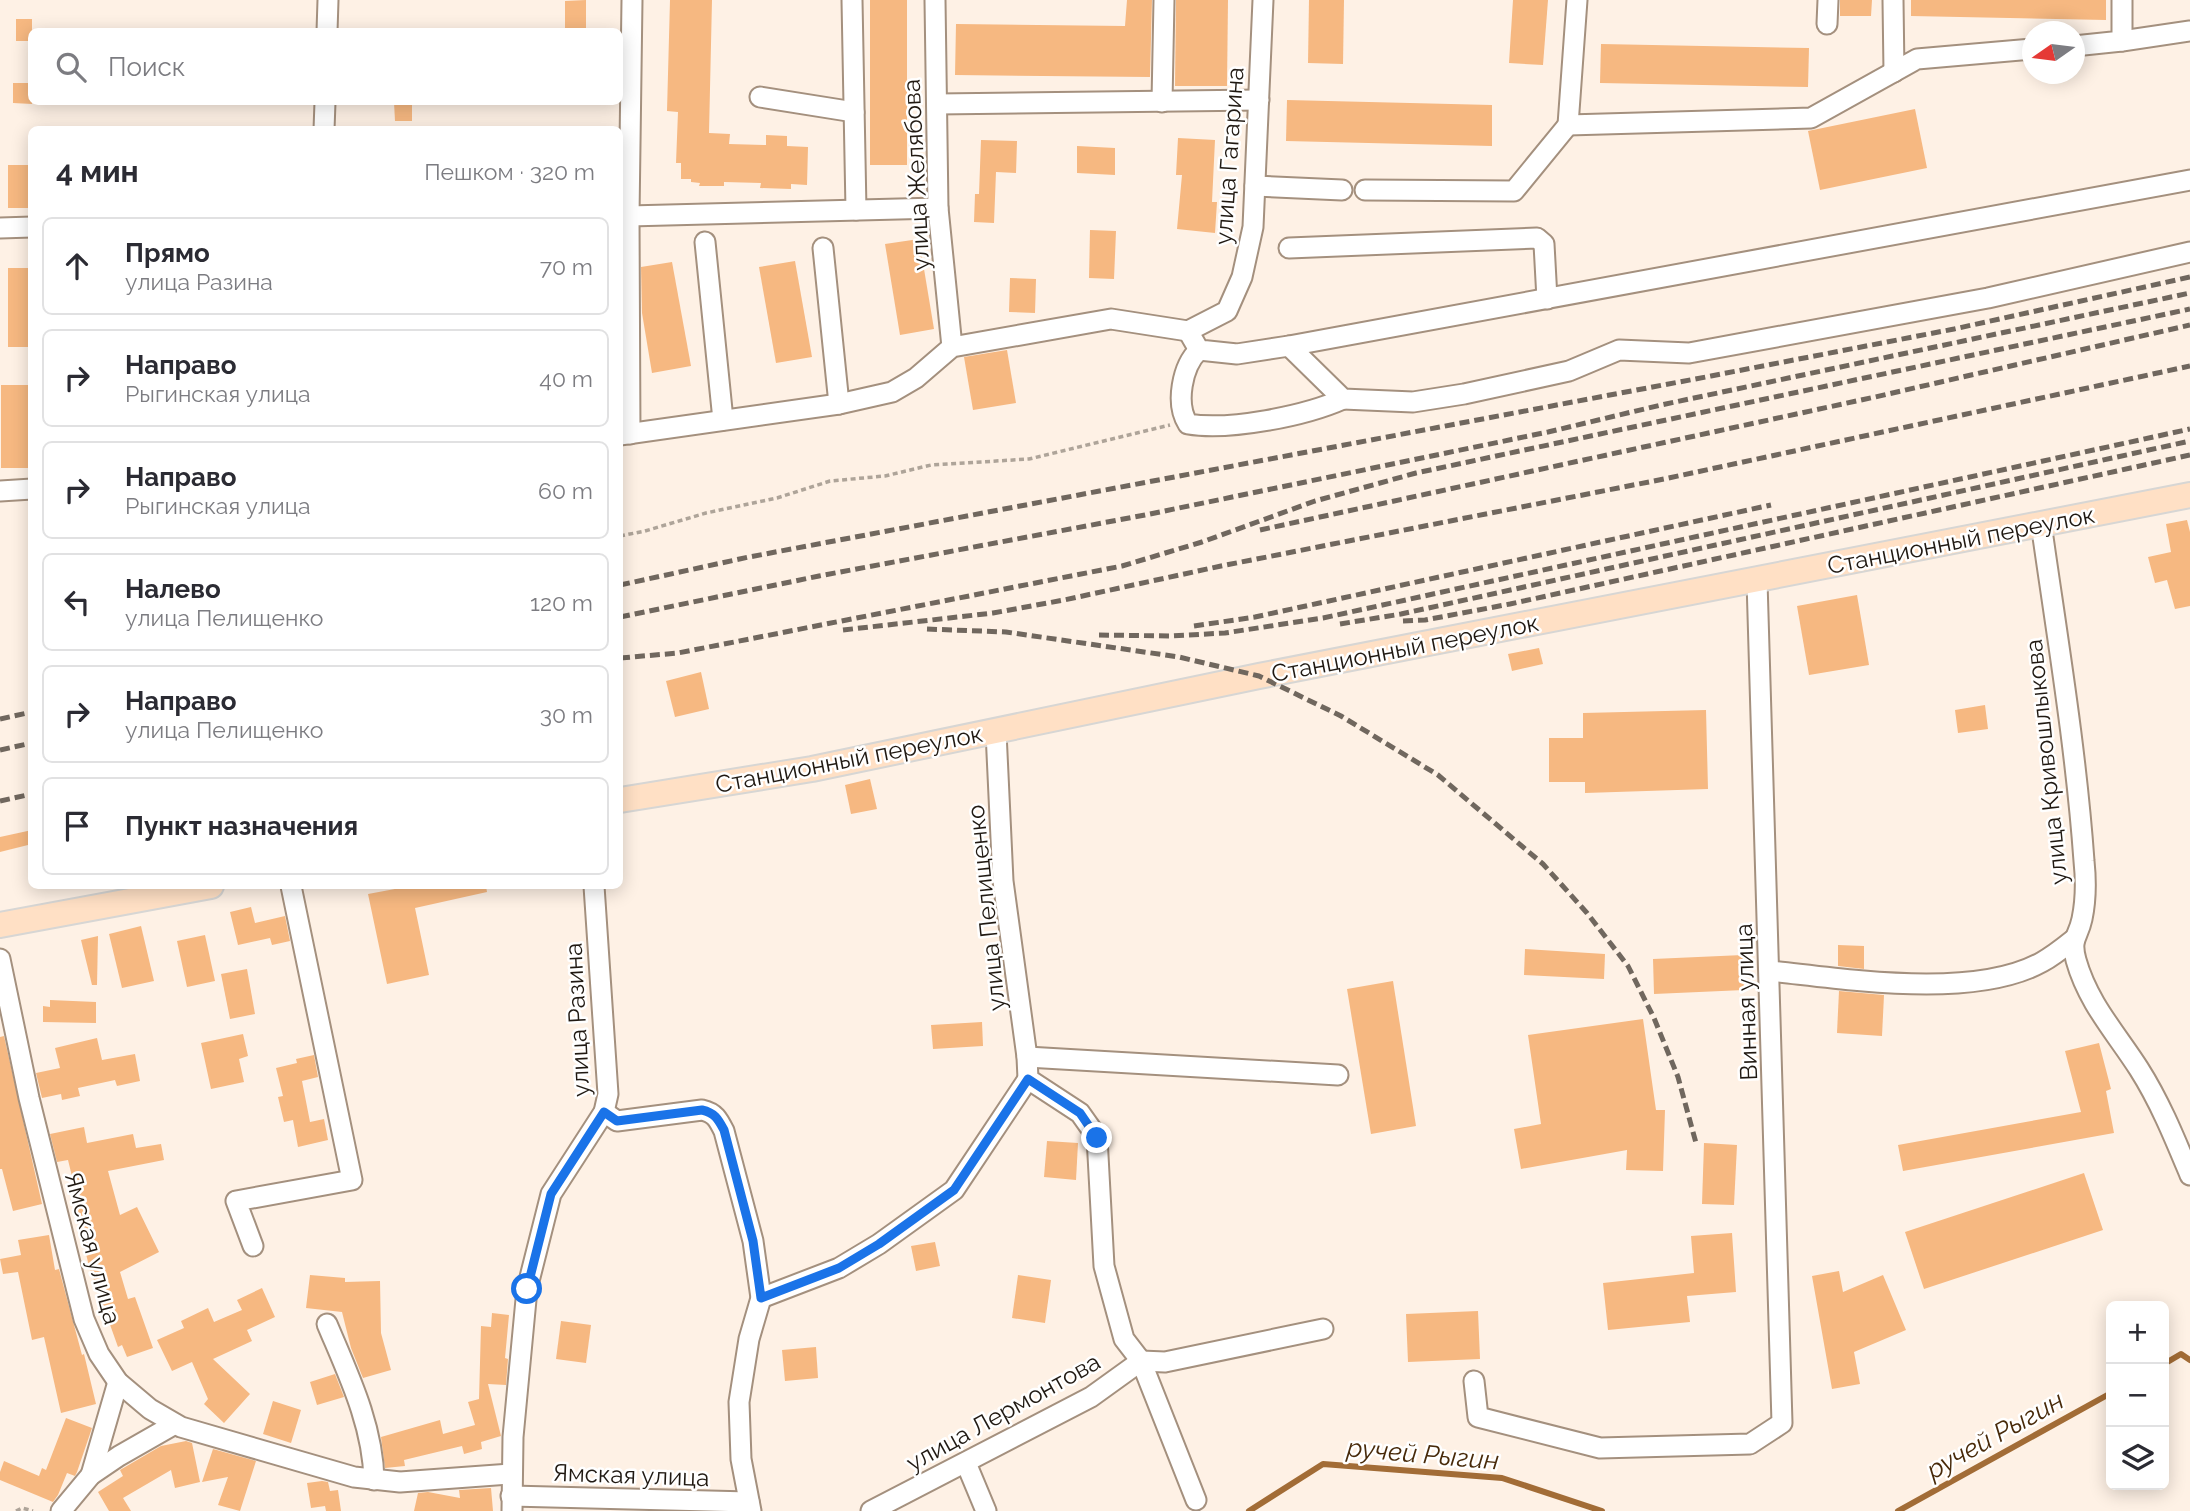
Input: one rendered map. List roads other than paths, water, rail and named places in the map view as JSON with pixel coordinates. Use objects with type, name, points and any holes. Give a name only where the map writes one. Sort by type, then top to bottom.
[{"type":"main road","name":"Станционный переулок","points":[[623,800],[812,769],[1258,676],[2190,495]]},
{"type":"main road","points":[[0,925],[195,889]]},
{"type":"street","points":[[327,28],[328,0]]},
{"type":"street","points":[[632,0],[624,435],[839,404],[892,392],[916,378],[952,347],[1111,319],[1188,331],[1199,350]]},
{"type":"street","points":[[852,0],[856,210]]},
{"type":"street","name":"улица Желябова","points":[[935,0],[939,208],[952,347]]},
{"type":"street","points":[[1162,102],[1164,0]]},
{"type":"street","name":"улица Гагарина","points":[[1188,331],[1227,311],[1242,277],[1253,227],[1263,0]]},
{"type":"street","points":[[1365,190],[1514,191],[1568,125],[1577,0]]},
{"type":"street","points":[[1828,0],[1828,24]]},
{"type":"street","points":[[1893,0],[1894,72]]},
{"type":"street","points":[[2122,0],[2122,41]]},
{"type":"street","points":[[2085,45],[2190,31]]},
{"type":"street","points":[[1568,125],[1811,118],[1917,59],[2022,50]]},
{"type":"street","points":[[760,97],[854,112]]},
{"type":"street","points":[[937,104],[1259,100]]},
{"type":"street","points":[[324,126],[325,105]]},
{"type":"street","points":[[1199,350],[1237,354],[1289,346],[2190,180]]},
{"type":"street","points":[[1255,186],[1342,190]]},
{"type":"street","points":[[629,216],[939,208]]},
{"type":"street","points":[[0,228],[28,228]]},
{"type":"street","points":[[1289,248],[1537,238],[1544,244],[1547,299]]},
{"type":"street","points":[[705,242],[723,420]]},
{"type":"street","points":[[823,248],[839,404]]},
{"type":"street","points":[[1199,350],[1186,369],[1182,398],[1185,421],[1202,427],[1218,426],[1316,411],[1343,400],[1413,402],[1464,394],[1569,371],[1619,350],[1689,353],[1988,298],[2190,252]]},
{"type":"street","points":[[1289,346],[1343,400]]},
{"type":"street","points":[[0,491],[28,489]]},
{"type":"street","name":"улица Кривошлыкова","points":[[2042,523],[2073,753],[2085,869],[2081,923],[2073,940],[2075,958],[2100,1015],[2150,1088],[2190,1175]]},
{"type":"street","name":"Винная улица","points":[[1474,1381],[1478,1417],[1600,1448],[1750,1444],[1782,1423],[1757,581]]},
{"type":"street","name":"улица Пелищенко","points":[[996,732],[1003,881],[1028,1079]]},
{"type":"street","points":[[253,1246],[236,1202],[352,1180],[292,889]]},
{"type":"street","name":"улица Разина","points":[[511,1503],[519,1360],[527,1289],[551,1194],[604,1112],[608,1094],[594,889]]},
{"type":"street","points":[[1770,971],[1903,983],[1991,979],[2042,962],[2073,940]]},
{"type":"street","name":"Ямская улица","points":[[0,959],[29,1098],[84,1319],[99,1354],[118,1382],[150,1409],[175,1424],[332,1472],[374,1480],[426,1481],[511,1474]]},
{"type":"street","points":[[1027,1057],[1338,1075]]},
{"type":"street","points":[[761,1298],[839,1268],[889,1237],[954,1190],[1028,1079],[1080,1113],[1097,1138],[1104,1266],[1124,1339],[1141,1361],[1196,1500]]},
{"type":"street","points":[[604,1112],[617,1121],[702,1110],[711,1112],[718,1118],[724,1130],[753,1241],[761,1298],[749,1339],[739,1402],[741,1459],[750,1507]]},
{"type":"street","points":[[327,1324],[357,1394],[370,1446],[374,1480]]},
{"type":"street","points":[[1141,1361],[1165,1362],[1323,1329]]},
{"type":"street","name":"улица Лермонтова","points":[[871,1511],[1091,1397],[1141,1361]]},
{"type":"street","points":[[91,1475],[118,1382]]},
{"type":"street","points":[[61,1511],[91,1475],[175,1424]]},
{"type":"street","points":[[966,1463],[986,1511]]},
{"type":"street","name":"Ямская улица","points":[[511,1503],[750,1507]]},
{"type":"waterway","name":"ручей Рыгин","points":[[2169,1361],[2181,1354],[2190,1360]]},
{"type":"waterway","name":"ручей Рыгин","points":[[1898,1511],[2106,1396]]},
{"type":"waterway","name":"ручей Рыгин","points":[[1249,1511],[1323,1464],[1502,1478],[1602,1511]]},
{"type":"railway","points":[[623,584],[749,557],[1954,329],[2190,277]]},
{"type":"railway","points":[[623,616],[819,576],[1145,515],[1548,432],[1661,405],[2190,293]]},
{"type":"railway","points":[[623,658],[678,653],[1122,566],[1202,542],[1315,501],[1416,473],[2190,309]]},
{"type":"railway","points":[[1260,530],[1875,397],[2190,325]]},
{"type":"railway","points":[[843,630],[993,613],[1064,600],[1221,566],[1664,479],[2190,366]]},
{"type":"railway","points":[[1099,635],[1171,636],[1225,633],[1323,618],[2190,429]]},
{"type":"railway","points":[[1340,624],[1401,614],[2190,441]]},
{"type":"railway","points":[[1403,621],[1425,620],[1510,604],[2190,455]]},
{"type":"railway","points":[[1194,626],[1255,617],[1771,505]]},
{"type":"railway","points":[[927,629],[1006,632],[1179,657],[1259,676],[1341,716],[1438,775],[1543,864],[1587,913],[1628,966],[1654,1018],[1678,1077],[1696,1143]]},
{"type":"railway","points":[[0,719],[28,713]]},
{"type":"railway","points":[[0,750],[28,744]]},
{"type":"railway","points":[[0,801],[28,795]]}]
